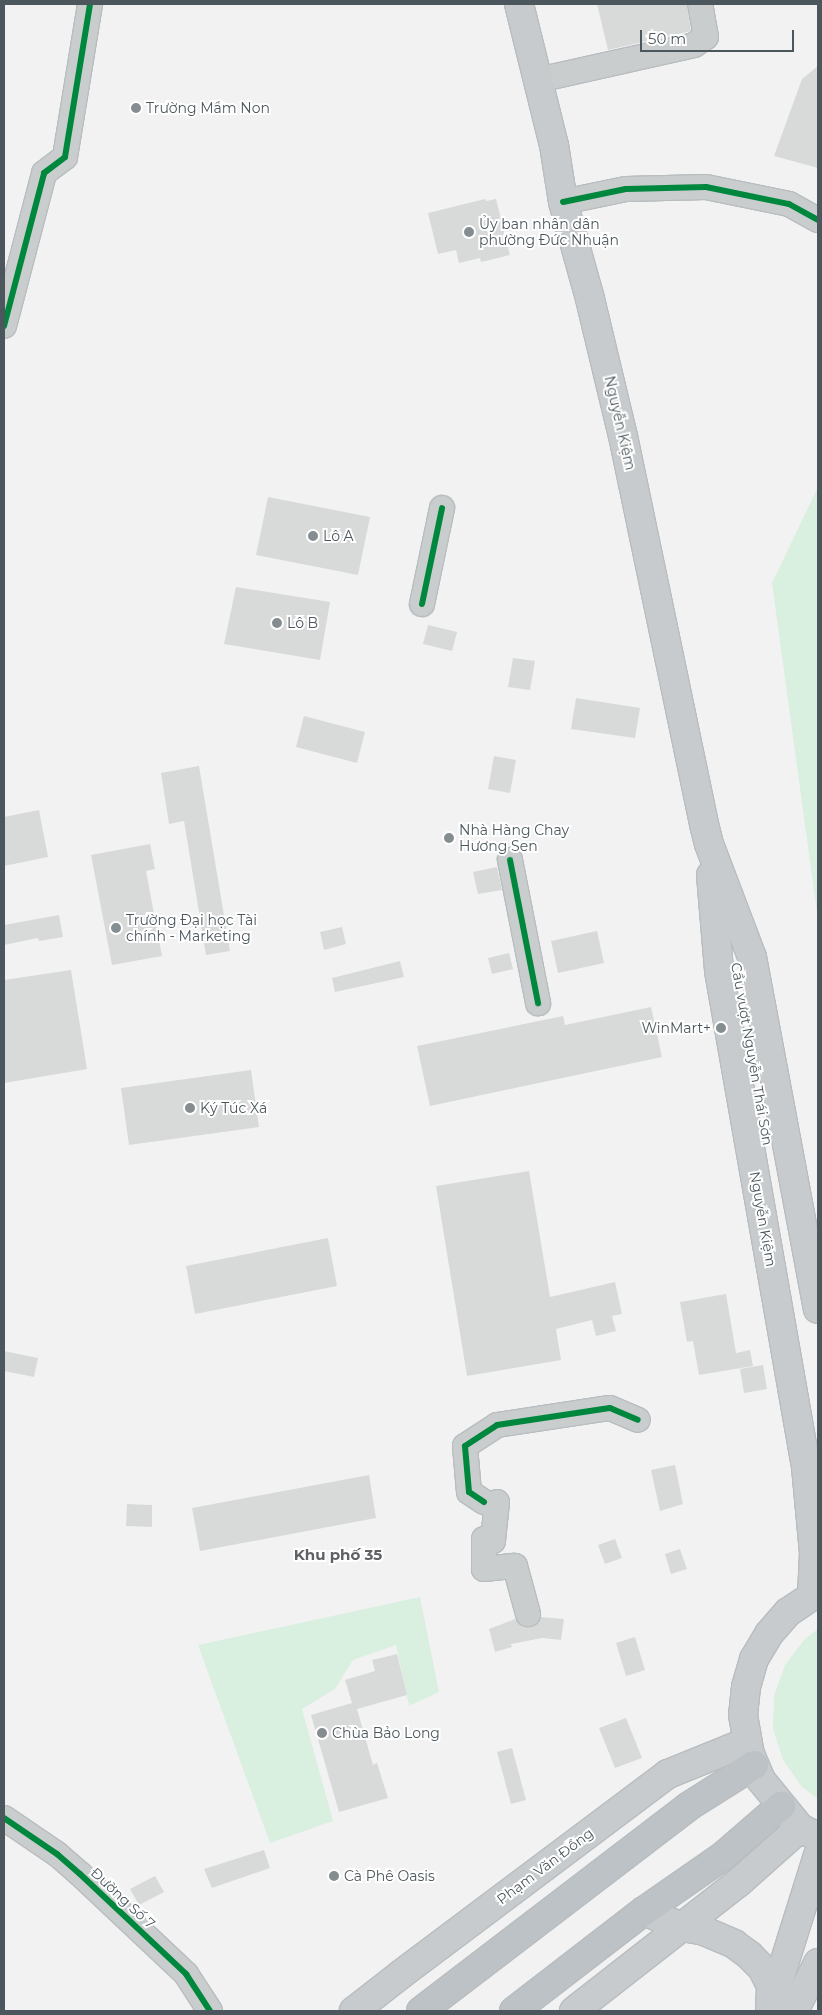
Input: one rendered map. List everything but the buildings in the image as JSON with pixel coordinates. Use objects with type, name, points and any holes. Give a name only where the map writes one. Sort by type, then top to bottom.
[{"type":"highway","points":[[421,2011],[689,1806],[751,1754]]},
{"type":"highway","points":[[514,2011],[644,1911],[723,1856],[781,1806]]},
{"type":"main road","name":"Nguyễn Kiệm","points":[[520,4],[554,145],[563,202],[590,299],[623,436],[690,764],[709,844],[752,957],[818,1309]]},
{"type":"main road","name":"Nguyễn Kiệm","points":[[709,844],[719,971],[806,1467],[814,1553],[815,1593]]},
{"type":"main road","name":"Cầu vượt Nguyễn Thái Sơn","points":[[709,844],[736,961],[818,1444]]},
{"type":"main road","points":[[574,2011],[738,1883],[809,1832],[781,1806],[761,1780],[751,1754],[743,1715],[746,1687],[754,1659],[769,1634],[788,1612],[815,1593]]},
{"type":"main road","name":"Phạm Văn Đồng","points":[[354,2011],[664,1776],[751,1754]]},
{"type":"main road","points":[[770,2011],[790,1940],[810,1908],[818,1855]]},
{"type":"main road","points":[[644,1911],[682,1926],[719,1937],[734,1944],[749,1955],[762,1968],[771,1986],[770,2011]]},
{"type":"main road","points":[[794,2011],[813,1973],[818,1944]]},
{"type":"street","points":[[4,326],[44,173],[65,157],[90,4]]},
{"type":"street","points":[[538,80],[694,45],[706,37],[700,4]]},
{"type":"street","points":[[563,202],[626,189],[706,187],[789,204],[818,220]]},
{"type":"street","points":[[422,604],[442,508]]},
{"type":"street","points":[[510,860],[538,1004]]},
{"type":"street","points":[[528,1614],[515,1566],[484,1568],[484,1539],[494,1541],[491,1502],[469,1492],[465,1446],[497,1425],[559,1414],[610,1408],[638,1420]]},
{"type":"street","name":"Đường Số 7","points":[[4,1818],[57,1854],[80,1874],[186,1974],[210,2011]]},
{"type":"green space","points":[[818,487],[818,920],[772,583]]},
{"type":"green space","points":[[420,1597],[439,1692],[409,1706],[396,1645],[353,1660],[335,1689],[302,1709],[333,1821],[270,1843],[198,1645]]},
{"type":"green space","points":[[818,1629],[818,1799],[802,1787],[783,1760],[773,1729],[774,1696],[785,1665],[805,1639]]},
{"type":"cycle path","points":[[4,326],[44,173],[65,157],[90,4]]},
{"type":"cycle path","points":[[563,202],[626,189],[706,187],[789,204],[818,220]]},
{"type":"cycle path","points":[[422,604],[442,508]]},
{"type":"cycle path","points":[[510,860],[538,1003]]},
{"type":"cycle path","points":[[484,1502],[469,1492],[465,1446],[497,1425],[610,1408],[638,1420]]},
{"type":"cycle path","points":[[4,1818],[57,1854],[80,1874],[186,1974],[210,2011]]},
{"type":"place","name":"Trường Mầm Non","points":[[136,108]]},
{"type":"place","name":"Ủy ban nhân dân phường Đức Nhuận","points":[[469,232]]},
{"type":"place","name":"Lô A","points":[[313,536]]},
{"type":"place","name":"Lô B","points":[[277,623]]},
{"type":"place","name":"Nhà Hàng Chay Hương Sen","points":[[449,838]]},
{"type":"place","name":"Trường Đại học Tài chính - Marketing","points":[[116,928]]},
{"type":"place","name":"WinMart+","points":[[721,1028]]},
{"type":"place","name":"Ký Túc Xá","points":[[190,1108]]},
{"type":"place","name":"Chùa Bảo Long","points":[[322,1733]]},
{"type":"place","name":"Cà Phê Oasis","points":[[334,1876]]},
{"type":"district","name":"Khu phố 35","points":[[338,1555]]}]
